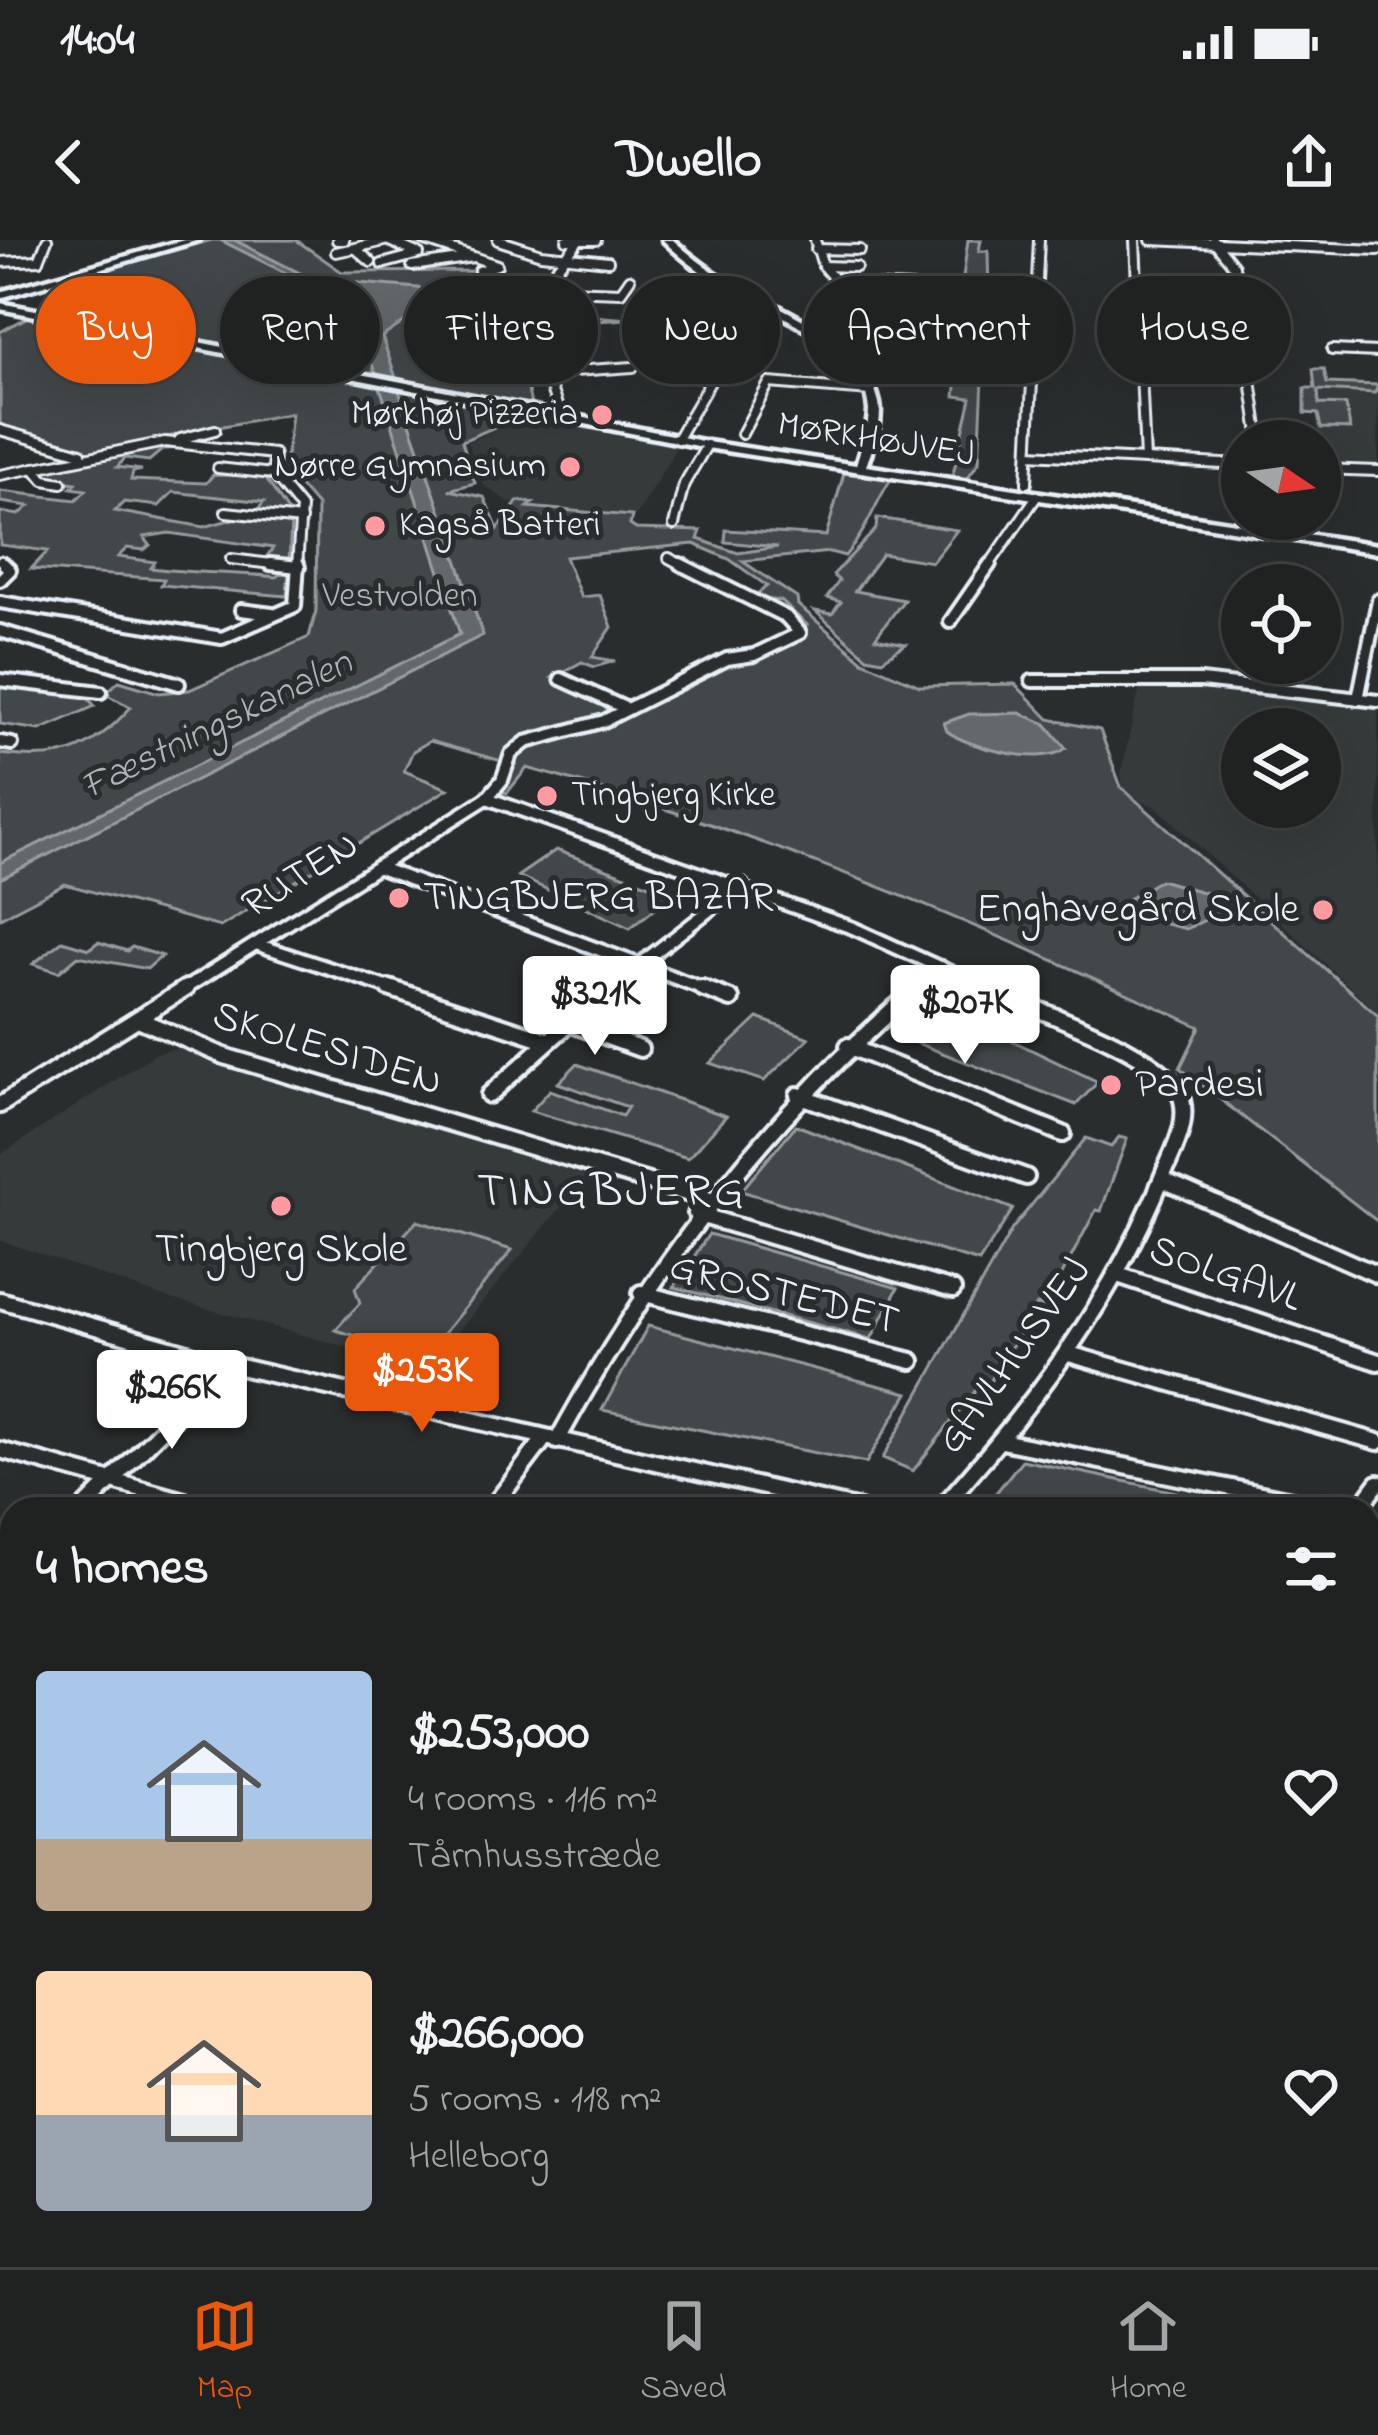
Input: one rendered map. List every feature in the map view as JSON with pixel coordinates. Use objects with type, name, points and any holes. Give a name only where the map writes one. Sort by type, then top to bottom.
[{"type":"street","points":[[39,260],[47,240]]},
{"type":"street","points":[[63,276],[194,240]]},
{"type":"street","points":[[336,252],[388,240],[419,254],[382,264]]},
{"type":"street","points":[[423,240],[497,265],[479,271]]},
{"type":"street","points":[[498,240],[608,261]]},
{"type":"street","points":[[551,276],[572,242],[596,240]]},
{"type":"street","points":[[668,240],[721,284],[804,328]]},
{"type":"street","points":[[1028,483],[1039,240]]},
{"type":"street","points":[[1135,240],[1144,460]]},
{"type":"street","points":[[1151,240],[1372,246]]},
{"type":"street","points":[[1214,241],[1234,266],[1257,420]]},
{"type":"street","points":[[831,276],[815,244],[860,250]]},
{"type":"street","points":[[355,248],[371,262]]},
{"type":"street","points":[[412,266],[473,257]]},
{"type":"street","points":[[0,262],[39,260],[54,276]]},
{"type":"street","points":[[823,266],[856,267]]},
{"type":"street","points":[[0,293],[36,283]]},
{"type":"street","name":"MØRKHØJVEJ","points":[[0,306],[707,445],[1221,519]]},
{"type":"street","points":[[1332,350],[1378,352]]},
{"type":"street","points":[[742,434],[769,383],[871,391]]},
{"type":"street","points":[[548,384],[561,416]]},
{"type":"street","points":[[677,439],[709,384]]},
{"type":"street","points":[[860,470],[874,411],[867,384]]},
{"type":"street","points":[[0,430],[81,453]]},
{"type":"street","points":[[0,475],[215,430]]},
{"type":"street","points":[[0,602],[222,638],[298,601],[301,508],[273,474],[274,454],[165,442]]},
{"type":"street","points":[[674,526],[684,484],[707,445]]},
{"type":"street","points":[[1029,454],[1221,464]]},
{"type":"street","points":[[34,468],[44,480],[62,483]]},
{"type":"street","points":[[218,468],[273,474]]},
{"type":"street","points":[[1341,470],[1378,472]]},
{"type":"street","points":[[950,622],[1036,496]]},
{"type":"street","points":[[226,512],[301,520]]},
{"type":"street","name":"MØRKHØJVEJ","points":[[1337,540],[1378,549]]},
{"type":"street","name":"RUTEN","points":[[0,1106],[487,798],[502,780],[511,754],[526,742],[627,709],[727,659],[754,655],[800,633],[786,617],[669,558]]},
{"type":"street","points":[[231,559],[299,567]]},
{"type":"street","points":[[0,580],[10,570],[2,561]]},
{"type":"street","points":[[1358,699],[1378,600]]},
{"type":"street","points":[[241,610],[277,615]]},
{"type":"street","points":[[0,642],[6,633],[179,684]]},
{"type":"street","points":[[561,679],[627,709]]},
{"type":"street","points":[[0,680],[100,692]]},
{"type":"street","points":[[1032,681],[1201,680],[1378,701]]},
{"type":"street","points":[[487,798],[742,885],[941,967],[798,1095],[706,1199],[641,1292],[550,1440],[501,1497]]},
{"type":"street","points":[[377,867],[731,1000]]},
{"type":"street","points":[[489,1095],[636,963],[742,885]]},
{"type":"street","points":[[256,944],[546,1040]]},
{"type":"street","name":"GAVLHUSVEJ","points":[[941,967],[1140,1058],[1166,1076],[1184,1102],[1163,1180],[1118,1274],[1069,1354],[1002,1441],[951,1497]]},
{"type":"street","name":"SKOLESIDEN","points":[[138,1018],[224,1055],[706,1199]]},
{"type":"street","points":[[566,1022],[640,1048]]},
{"type":"street","points":[[848,1046],[1063,1134]]},
{"type":"street","points":[[798,1095],[1027,1177]]},
{"type":"street","points":[[1163,1180],[1378,1275]]},
{"type":"street","name":"GROSTEDET","points":[[696,1214],[953,1290]]},
{"type":"street","name":"SOLGAVL","points":[[1118,1274],[1378,1362]]},
{"type":"street","name":"GROSTEDET","points":[[641,1292],[912,1361]]},
{"type":"street","points":[[0,1300],[227,1364],[806,1497]]},
{"type":"street","points":[[1069,1354],[1378,1442]]},
{"type":"street","points":[[93,1497],[227,1364]]},
{"type":"street","points":[[1002,1441],[1276,1497]]},
{"type":"street","points":[[0,1450],[168,1497]]},
{"type":"shaded area","points":[[220,240],[234,240],[306,276],[291,276]]},
{"type":"shaded area","points":[[380,285],[404,287],[404,322],[382,337],[396,378],[380,376]]},
{"type":"shaded area","points":[[380,387],[399,391],[483,635],[0,879],[0,863],[460,634]]},
{"type":"shaded area","points":[[1312,390],[1378,393],[1378,468],[1341,467],[1341,420],[1317,420]]},
{"type":"shaded area","name":"Nørre Gymnasium","points":[[527,416],[677,446],[637,515],[510,503],[482,484],[468,442]]},
{"type":"shaded area","name":"Enghavegård Skole","points":[[1141,682],[1378,707],[1378,1013],[1158,808],[1124,794],[1121,774]]},
{"type":"shaded area","points":[[1020,713],[1046,724],[1066,748],[1042,756],[1006,753],[957,737],[944,723],[969,714]]},
{"type":"shaded area","points":[[1160,880],[1217,896],[1224,911],[1186,929],[1133,916],[1127,900]]},
{"type":"shaded area","name":"Tingbjerg Skole","points":[[183,1047],[590,1172],[427,1369],[161,1296],[0,1240],[0,1155],[157,1053]]},
{"type":"green space","points":[[212,240],[296,240],[342,272],[476,271],[490,276],[404,276],[404,380],[380,375],[380,276],[220,276],[220,344],[196,339],[196,276],[101,276],[116,267]]},
{"type":"green space","points":[[968,240],[981,240],[979,251],[988,251],[989,276],[963,276]]},
{"type":"green space","name":"Vestvolden","points":[[28,317],[36,319],[36,384],[196,384],[196,350],[220,354],[220,384],[371,384],[525,414],[462,441],[475,483],[449,490],[484,497],[498,529],[518,501],[533,503],[528,507],[632,516],[630,525],[636,529],[701,531],[698,539],[738,553],[778,547],[725,542],[726,530],[826,536],[844,473],[891,479],[845,556],[830,552],[742,561],[797,598],[798,605],[863,661],[920,686],[1015,684],[1049,719],[1100,730],[1121,787],[1378,1016],[1378,1222],[1180,1068],[1200,1027],[953,917],[700,821],[527,768],[507,793],[500,791],[516,765],[430,741],[413,751],[404,771],[448,789],[220,927],[65,884],[0,918],[0,754],[56,755],[101,736],[131,707],[105,694],[119,681],[159,693],[189,690],[309,637],[316,611],[317,506],[285,469],[291,413],[89,452],[0,427],[0,332]],"holes":[[[694,544],[729,559],[767,586],[752,598],[781,601],[807,625],[749,659],[731,662],[628,712],[552,678],[582,662],[594,667],[615,661],[592,657],[612,627],[600,595],[581,597],[565,557]]]},
{"type":"green space","points":[[1313,369],[1324,369],[1327,383],[1378,385],[1375,393],[1318,390],[1319,404],[1346,405],[1350,429],[1341,429],[1341,420],[1319,420],[1318,414],[1305,413],[1305,388],[1315,388]]},
{"type":"green space","points":[[424,384],[527,384],[531,405]]},
{"type":"green space","points":[[956,384],[983,384],[979,462],[966,480],[952,478],[971,398],[955,396]]},
{"type":"green space","points":[[167,446],[186,448],[163,449],[149,461],[125,458],[117,467],[142,470],[133,472],[131,480],[206,483],[213,475],[264,476],[291,516],[257,511],[264,502],[173,492],[159,506],[124,502],[115,511],[204,527],[240,517],[291,523],[289,562],[265,559],[273,548],[169,533],[144,537],[150,545],[144,550],[127,548],[118,557],[155,562],[151,568],[276,577],[289,568],[287,596],[161,585],[164,579],[31,569],[48,551],[0,545],[0,512],[19,515],[29,506],[0,502],[0,491],[76,500],[86,490],[71,488],[76,483],[53,480],[42,471]]},
{"type":"green space","points":[[877,518],[957,530],[932,562],[882,554],[855,591],[904,600],[875,638],[906,644],[882,660],[867,657],[815,611],[832,614],[841,602],[827,598],[839,581],[833,575],[876,529]]},
{"type":"green space","points":[[0,686],[83,693],[95,706],[40,730],[0,724]]},
{"type":"green space","points":[[556,850],[674,894],[630,928],[518,876]]},
{"type":"green space","points":[[62,941],[89,949],[98,942],[127,951],[132,947],[162,956],[147,969],[78,956],[59,972],[33,964]]},
{"type":"green space","points":[[942,1009],[1098,1082],[1076,1105],[909,1040]]},
{"type":"green space","points":[[758,1018],[809,1038],[764,1081],[710,1063]]},
{"type":"green space","points":[[577,1064],[726,1116],[688,1158],[531,1111],[550,1090],[622,1116],[628,1107],[558,1083]]},
{"type":"green space","points":[[796,1125],[1013,1209],[979,1262],[741,1191]]},
{"type":"green space","points":[[1119,1137],[1127,1139],[1101,1211],[1096,1210],[1045,1307],[1037,1305],[986,1388],[979,1386],[913,1471],[883,1458],[1012,1229],[1086,1138],[1111,1147]]},
{"type":"green space","points":[[417,1221],[512,1250],[425,1356],[335,1330],[360,1303],[355,1288]]},
{"type":"green space","points":[[709,1234],[898,1288],[871,1339],[674,1287]]},
{"type":"green space","points":[[648,1326],[908,1393],[866,1463],[602,1410]]},
{"type":"green space","points":[[1022,1460],[1200,1497],[993,1497]]},
{"type":"place","name":"Mørkhøj Pizzeria","points":[[602,415]]},
{"type":"place","name":"Nørre Gymnasium","points":[[570,467]]},
{"type":"place","name":"Kagså Batteri","points":[[375,526]]},
{"type":"place","name":"Tingbjerg Kirke","points":[[547,796]]},
{"type":"place","name":"TINGBJERG BAZAR","points":[[399,898]]},
{"type":"place","name":"Enghavegård Skole","points":[[1323,910]]},
{"type":"place","name":"Pardesi","points":[[1111,1085]]},
{"type":"place","name":"Tingbjerg Skole","points":[[281,1206]]},
{"type":"district","name":"TINGBJERG","points":[[612,1193]]},
{"type":"water label","name":"Fæstningskanalen","points":[[217,726]]}]
